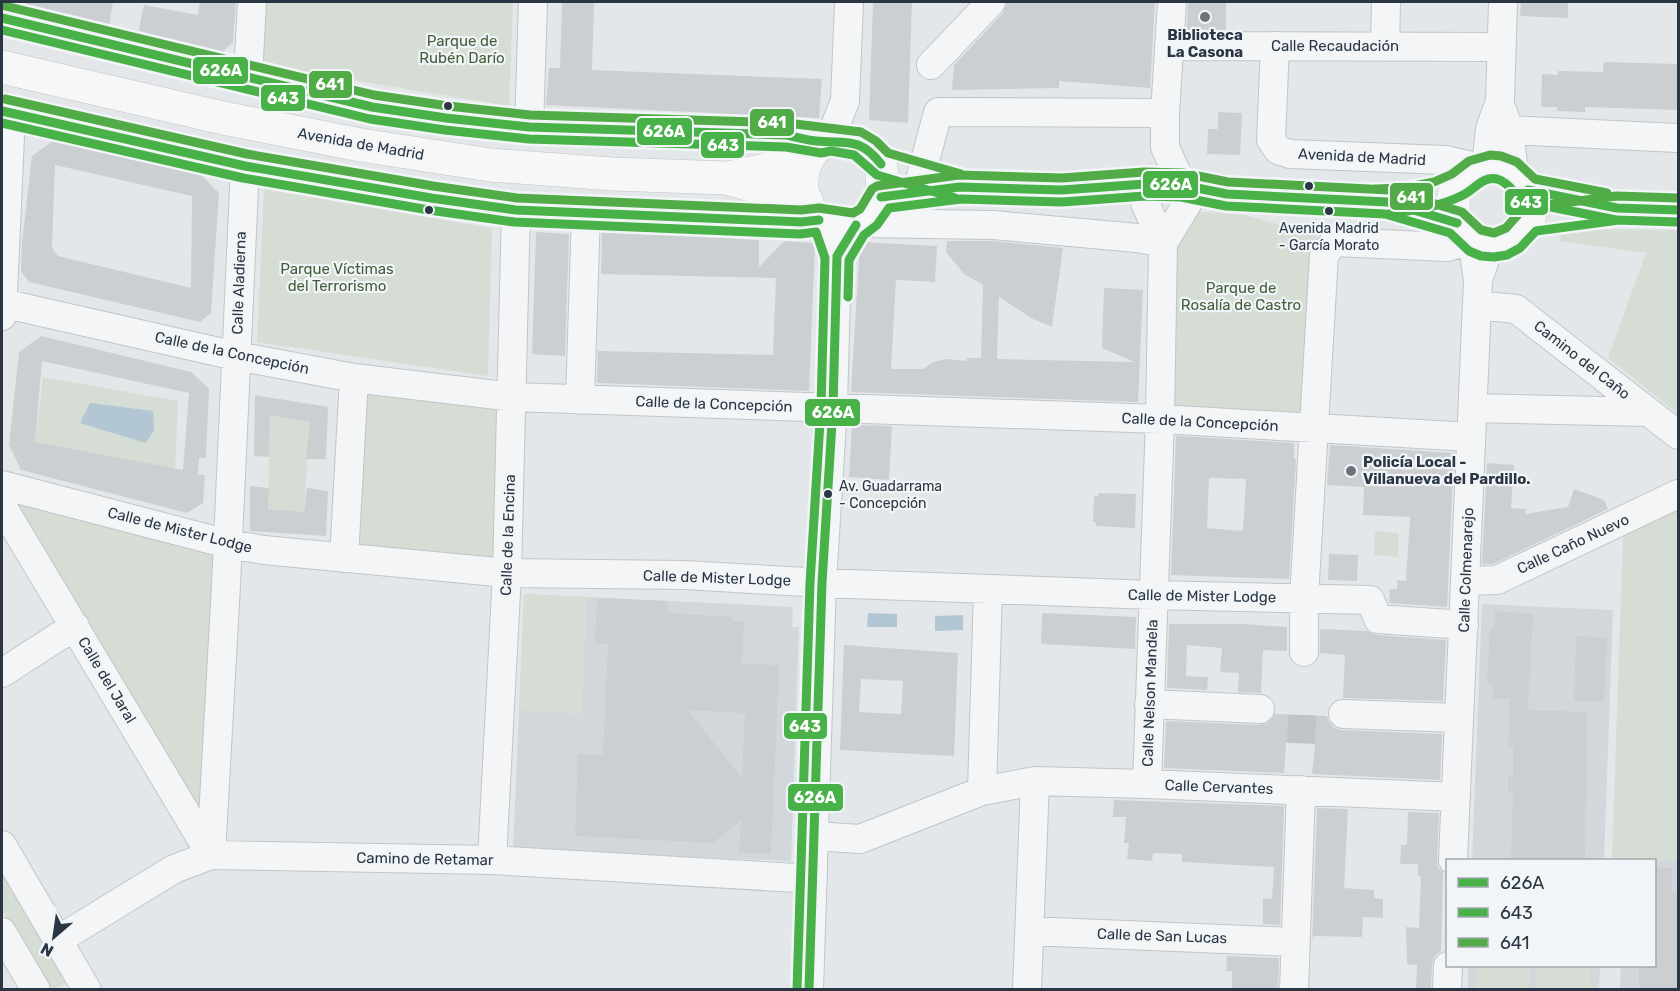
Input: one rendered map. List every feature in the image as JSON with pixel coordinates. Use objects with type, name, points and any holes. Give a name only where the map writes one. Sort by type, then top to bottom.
[{"type":"main road","name":"Avenida de Madrid","points":[[2,67],[223,118],[361,145],[490,165],[612,174],[727,178],[842,215],[960,187]]},
{"type":"main road","name":"Avenida de Madrid","points":[[727,178],[840,150],[960,187],[1145,194],[1227,194],[1387,202],[1499,184],[1617,208],[1678,210]]},
{"type":"main road","points":[[840,150],[883,180],[842,215],[802,190],[801,175],[840,150]]},
{"type":"main road","points":[[1499,184],[1523,230],[1514,239],[1503,244],[1473,236],[1453,204],[1499,184]]},
{"type":"main road","name":"Avenida de Madrid","points":[[1387,202],[1473,236]]},
{"type":"street","points":[[248,77],[252,2]]},
{"type":"street","points":[[529,127],[533,2]]},
{"type":"street","points":[[840,150],[846,101],[849,2]]},
{"type":"street","points":[[930,66],[991,2]]},
{"type":"street","points":[[1163,243],[1185,195],[1165,147],[1172,2]]},
{"type":"street","points":[[1385,46],[1386,2]]},
{"type":"street","points":[[1499,184],[1509,130],[1500,102],[1503,2]]},
{"type":"street","name":"Avenida de Madrid","points":[[4,13],[372,107],[529,127],[786,135],[840,150]]},
{"type":"street","name":"Calle Recaudación","points":[[1169,46],[1501,47]]},
{"type":"street","name":"Avenida de Madrid","points":[[1275,46],[1271,140],[1278,150],[1290,154],[1445,160],[1499,184]]},
{"type":"street","points":[[1499,184],[1490,129],[1500,102]]},
{"type":"street","points":[[921,176],[938,112],[1165,113]]},
{"type":"street","points":[[2,307],[6,113]]},
{"type":"street","name":"Avenida de Madrid","points":[[6,113],[245,166],[516,210],[801,222],[842,215],[993,225],[1137,238],[1163,243]]},
{"type":"street","points":[[1509,130],[1678,138]]},
{"type":"street","points":[[1163,243],[1145,194],[1165,147]]},
{"type":"street","name":"Calle Aladierna","points":[[211,855],[245,166]]},
{"type":"street","name":"Calle de la Encina","points":[[492,860],[507,573],[516,210]]},
{"type":"street","points":[[580,400],[586,213]]},
{"type":"street","points":[[809,990],[822,583],[833,407],[837,256],[842,215]]},
{"type":"street","points":[[1304,652],[1304,598],[1324,255],[1334,242],[1447,246],[1473,236]]},
{"type":"street","name":"Calle Colmenarejo","points":[[1453,859],[1478,293],[1473,236]]},
{"type":"street","name":"Calle Nelson Mandela","points":[[1147,784],[1160,419],[1163,243]]},
{"type":"street","name":"Camino del Caño","points":[[1478,293],[1516,309],[1678,435]]},
{"type":"street","name":"Calle de la Concepción","points":[[2,307],[354,378],[513,397],[1160,419],[1472,437]]},
{"type":"street","points":[[344,558],[354,378]]},
{"type":"street","points":[[1473,408],[1648,412]]},
{"type":"street","name":"Calle de Mister Lodge","points":[[2,485],[228,544],[344,558],[507,573],[685,574],[822,583],[1370,600],[1378,619],[1464,625]]},
{"type":"street","name":"Calle Caño Nuevo","points":[[1465,581],[1497,580],[1678,494]]},
{"type":"street","name":"Calle del Jaral","points":[[2,506],[211,855]]},
{"type":"street","points":[[982,791],[988,589]]},
{"type":"street","points":[[2,673],[75,626]]},
{"type":"street","points":[[1149,704],[1260,709]]},
{"type":"street","points":[[1343,714],[1460,718]]},
{"type":"street","points":[[1028,990],[1035,782]]},
{"type":"street","name":"Calle Cervantes","points":[[815,836],[860,839],[982,791],[1035,782],[1147,784],[1456,797]]},
{"type":"street","points":[[1294,990],[1301,790]]},
{"type":"street","points":[[2,845],[87,990]]},
{"type":"street","name":"Camino de Retamar","points":[[58,940],[174,869],[211,855],[492,860],[813,879]]},
{"type":"street","name":"Calle de San Lucas","points":[[1029,931],[1295,942]]},
{"type":"street","points":[[2,932],[11,970],[36,990]]},
{"type":"street","points":[[1447,990],[1448,967]]},
{"type":"shaded area","points":[[524,594],[793,607],[792,627],[799,627],[791,861],[513,850]]},
{"type":"shaded area","points":[[1482,604],[1613,610],[1604,859],[1472,859]]},
{"type":"shaded area","points":[[1656,860],[1678,860],[1678,989],[1620,990],[1621,967],[1656,967]]},
{"type":"shaded area","points":[[1468,967],[1600,967],[1599,989],[1468,990]]},
{"type":"green space","name":"Parque de Rubén Darío","points":[[264,2],[513,2],[509,106],[262,65]]},
{"type":"green space","name":"Parque Víctimas del Terrorismo","points":[[264,189],[492,228],[488,376],[257,342]]},
{"type":"green space","name":"Parque de Rosalía de Castro","points":[[1191,211],[1245,215],[1291,228],[1317,227],[1309,420],[1166,414],[1169,248]]},
{"type":"green space","points":[[1561,229],[1678,230],[1678,414],[1608,358],[1646,253],[1560,241]]},
{"type":"green space","points":[[43,377],[178,401],[175,470],[35,442]]},
{"type":"green space","points":[[354,378],[513,397],[507,573],[344,558]]},
{"type":"green space","points":[[270,415],[310,422],[304,512],[268,509]]},
{"type":"green space","points":[[2,485],[228,544],[211,855]]},
{"type":"green space","points":[[1678,510],[1678,860],[1612,858],[1623,537]]},
{"type":"green space","points":[[1375,531],[1399,533],[1398,557],[1374,555]]},
{"type":"green space","points":[[524,594],[587,597],[582,714],[519,710]]},
{"type":"green space","points":[[2,868],[69,981],[54,989],[48,989],[2,910]]},
{"type":"green space","points":[[1476,967],[1531,967],[1530,989],[1475,989]]},
{"type":"green space","points":[[1537,967],[1591,967],[1590,989],[1536,989]]},
{"type":"water","points":[[90,403],[153,411],[154,430],[146,443],[80,423]]},
{"type":"water","points":[[868,613],[897,614],[897,627],[867,627]]},
{"type":"water","points":[[963,615],[963,630],[935,631],[935,616]]},
{"type":"building","points":[[25,2],[113,2],[109,27],[29,8]]},
{"type":"building","points":[[200,2],[236,2],[233,42],[220,54],[138,34],[144,5],[198,15]]},
{"type":"building","points":[[562,2],[594,2],[592,70],[822,79],[819,118],[546,105],[549,68],[560,68]]},
{"type":"building","points":[[873,2],[912,2],[908,123],[869,120]]},
{"type":"building","points":[[1007,2],[1155,2],[1150,88],[1059,81],[1059,88],[952,90],[954,65],[1003,13]]},
{"type":"building","name":"Biblioteca La Casona","points":[[1188,2],[1226,2],[1226,30],[1187,30]]},
{"type":"building","points":[[1521,2],[1568,2],[1568,18],[1520,16]]},
{"type":"building","points":[[1604,62],[1678,64],[1678,110],[1585,107],[1585,112],[1557,111],[1557,107],[1541,107],[1542,74],[1558,75],[1558,71],[1603,72]]},
{"type":"building","points":[[1218,112],[1242,113],[1240,155],[1207,154],[1208,129],[1218,129]]},
{"type":"building","points":[[54,140],[200,174],[219,193],[211,313],[200,322],[29,282],[21,271],[32,156]],"holes":[[[55,165],[192,196],[191,288],[58,256],[52,248]]]},
{"type":"building","points":[[536,232],[569,234],[565,356],[532,354]]},
{"type":"building","points":[[602,232],[759,240],[759,267],[784,241],[815,243],[809,391],[597,383],[598,351],[773,355],[776,278],[601,274]]},
{"type":"building","points":[[947,241],[992,241],[1063,248],[1052,327],[1033,319],[999,297],[997,359],[1135,362],[1102,348],[1104,288],[1143,290],[1138,402],[851,392],[860,242],[937,246],[935,282],[896,280],[891,369],[923,369],[933,362],[947,359],[967,361],[967,358],[981,358],[983,285],[964,274],[946,252]]},
{"type":"building","points":[[41,336],[191,372],[209,389],[206,458],[199,458],[198,475],[205,475],[203,503],[187,513],[21,470],[9,445],[19,352]],"holes":[[[42,361],[189,393],[183,470],[35,442]]]},
{"type":"building","points":[[255,395],[328,407],[326,459],[306,459],[310,422],[270,415],[269,457],[254,456]]},
{"type":"building","points":[[852,425],[892,426],[889,480],[849,477]]},
{"type":"building","points":[[1176,436],[1294,443],[1294,459],[1296,459],[1289,579],[1171,575]],"holes":[[[1209,478],[1246,479],[1243,531],[1207,528]]]},
{"type":"building","points":[[1330,445],[1454,453],[1447,607],[1389,603],[1390,589],[1397,589],[1397,580],[1406,581],[1410,517],[1363,515],[1364,487],[1327,485]]},
{"type":"building","points":[[1487,463],[1514,465],[1511,508],[1526,509],[1525,514],[1568,507],[1574,489],[1604,500],[1608,509],[1493,564],[1482,564]]},
{"type":"building","points":[[250,486],[269,488],[268,509],[304,512],[307,488],[328,491],[326,536],[250,531]]},
{"type":"building","points":[[1098,493],[1136,494],[1135,528],[1096,526],[1096,522],[1093,522],[1094,496],[1098,496]]},
{"type":"building","points":[[1329,554],[1358,555],[1357,581],[1328,580]]},
{"type":"building","points":[[597,598],[668,601],[667,613],[733,617],[732,621],[744,622],[742,664],[779,665],[771,854],[739,853],[741,820],[713,843],[575,836],[578,754],[603,755],[608,644],[595,643]],"holes":[[[688,710],[745,713],[742,778]]]},
{"type":"building","points":[[1495,611],[1533,614],[1528,710],[1587,712],[1585,859],[1511,859],[1513,791],[1508,791],[1508,777],[1513,777],[1513,747],[1508,747],[1510,699],[1493,698],[1494,685],[1487,684],[1490,628],[1494,628]]},
{"type":"building","points":[[1042,613],[1136,617],[1135,649],[1041,644]]},
{"type":"building","points":[[1169,624],[1243,624],[1287,627],[1287,651],[1263,650],[1261,693],[1238,692],[1239,673],[1220,672],[1222,648],[1187,645],[1186,676],[1208,677],[1207,690],[1167,688]]},
{"type":"building","points":[[1320,629],[1367,631],[1377,635],[1446,640],[1443,701],[1343,698],[1345,655],[1320,653]]},
{"type":"building","points":[[1576,636],[1607,638],[1604,702],[1574,701]]},
{"type":"building","points":[[844,645],[958,653],[954,756],[840,750]],"holes":[[[861,679],[903,681],[901,714],[859,712]]]},
{"type":"building","points":[[1275,714],[1327,716],[1334,728],[1342,730],[1442,734],[1440,780],[1312,774],[1315,744],[1286,743],[1284,773],[1164,768],[1166,721],[1259,725],[1268,723]]},
{"type":"building","points":[[1114,800],[1284,806],[1280,925],[1263,924],[1263,898],[1272,899],[1274,867],[1182,862],[1182,854],[1153,853],[1152,861],[1127,859],[1129,843],[1124,843],[1126,817],[1113,817]]},
{"type":"building","points":[[1317,808],[1348,809],[1344,888],[1374,890],[1374,898],[1383,899],[1383,918],[1363,917],[1362,937],[1313,936],[1312,942]]},
{"type":"building","points":[[1408,812],[1439,813],[1437,859],[1438,867],[1443,872],[1441,951],[1434,957],[1431,990],[1416,990],[1417,965],[1407,964],[1406,927],[1419,928],[1421,876],[1418,876],[1418,864],[1400,864],[1401,845],[1407,845]]},
{"type":"building","points":[[1656,867],[1672,868],[1672,891],[1678,891],[1678,990],[1639,990],[1639,967],[1656,967]]},
{"type":"building","points":[[1227,956],[1279,958],[1278,990],[1232,990],[1232,971],[1226,971]]},
{"type":"tunnel","points":[[1301,743],[1302,715]]},
{"type":"transit line","name":"641","points":[[5,6],[374,95],[448,106],[530,115],[787,123],[861,132],[876,141],[888,153],[961,174]]},
{"type":"transit line","name":"626A","points":[[2,18],[372,107],[529,127],[787,135],[812,141],[859,145],[881,164]]},
{"type":"transit line","name":"643","points":[[2,30],[370,119],[529,139],[786,147],[821,153],[831,151],[854,155],[877,175],[955,198]]},
{"type":"transit line","name":"641","points":[[5,99],[247,154],[517,198],[801,210],[819,208],[853,213],[860,209],[872,189],[877,186],[959,175],[1062,178],[1144,172],[1183,173],[1228,182],[1389,190],[1462,212],[1481,230],[1494,233],[1506,228],[1526,208],[1616,196],[1678,198]]},
{"type":"transit line","name":"626A","points":[[2,111],[245,166],[516,210],[801,222],[819,220]]},
{"type":"transit line","name":"643","points":[[2,123],[243,178],[514,222],[800,234],[816,232],[825,258],[821,406],[810,583],[797,990]]},
{"type":"transit line","name":"641","points":[[1375,189],[1404,188],[1434,182],[1452,174],[1469,161],[1490,155],[1517,162],[1535,179],[1607,193]]},
{"type":"transit line","name":"643","points":[[1389,214],[1444,203],[1466,194],[1486,180],[1497,179],[1526,202],[1616,220],[1678,222]]},
{"type":"transit line","name":"626A","points":[[881,197],[960,187],[1062,190],[1145,184],[1182,185],[1227,194],[1387,202],[1457,223]]},
{"type":"transit line","name":"626A","points":[[1528,190],[1617,208],[1678,210]]},
{"type":"transit line","name":"643","points":[[848,297],[849,260],[864,235],[877,225],[889,208],[961,199],[1062,202],[1145,196],[1181,197],[1226,206],[1385,214],[1450,233],[1469,251],[1481,256],[1494,257],[1507,255],[1520,248],[1536,231],[1619,220]]},
{"type":"transit line","name":"626A","points":[[809,990],[822,583],[833,407],[837,256],[856,225]]},
{"type":"place","name":"Biblioteca La Casona","points":[[1205,17]]},
{"type":"place","name":"Avenida Madrid - García Morato","points":[[1329,211]]},
{"type":"place","name":"Policía Local - Villanueva del Pardillo.","points":[[1351,471]]},
{"type":"place","name":"Av. Guadarrama - Concepción","points":[[828,494]]}]
